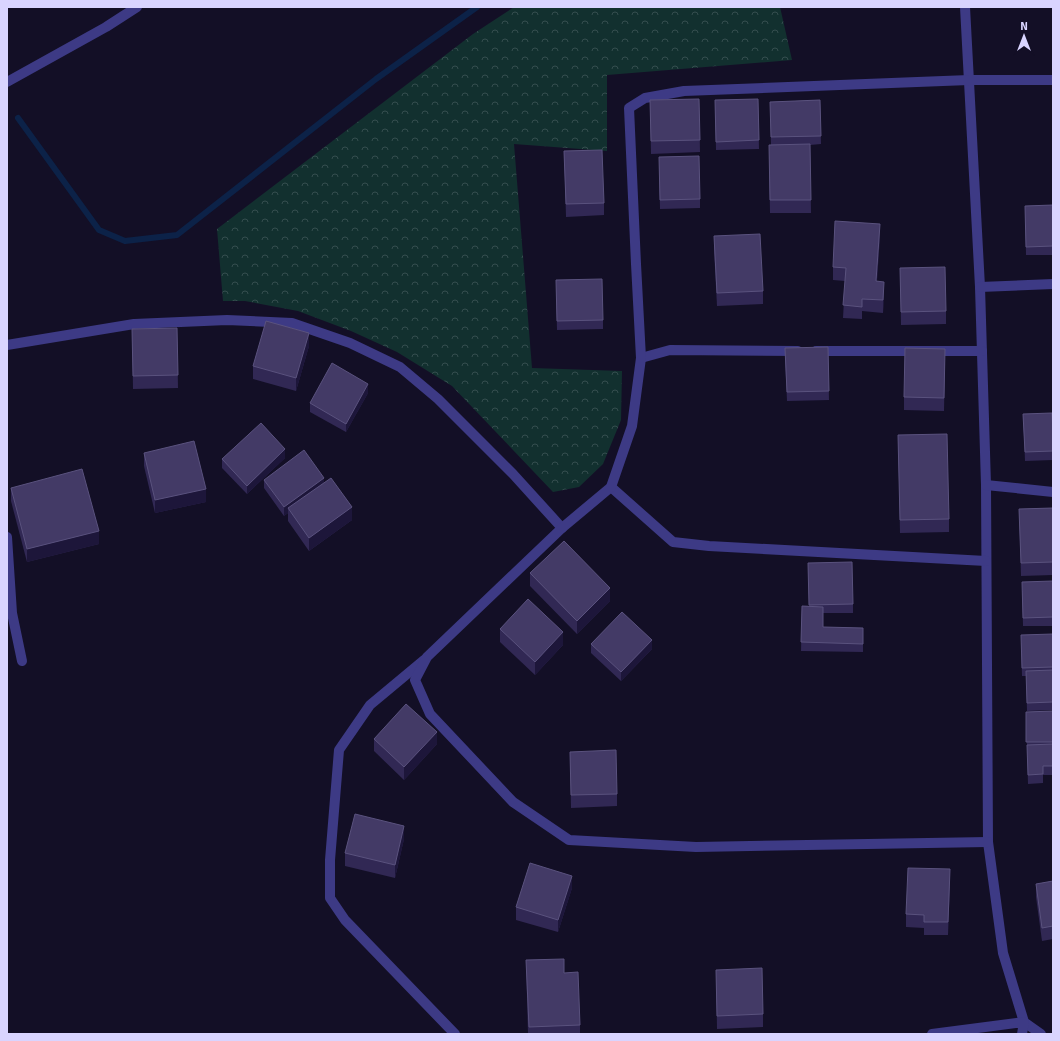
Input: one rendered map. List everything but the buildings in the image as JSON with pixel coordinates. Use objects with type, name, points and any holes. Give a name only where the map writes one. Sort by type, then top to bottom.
[{"type":"street","points":[[7,82],[106,27],[137,7]]},
{"type":"street","points":[[965,7],[980,287],[986,485],[988,842],[1003,953],[1024,1022],[1022,1034]]},
{"type":"street","points":[[455,1034],[345,920],[330,898],[330,860],[339,750],[370,705],[427,657],[562,528],[611,487],[632,426],[641,358],[629,108],[645,98],[684,92],[969,80],[1053,80]]},
{"type":"street","points":[[980,287],[1053,284]]},
{"type":"street","points":[[7,345],[134,324],[227,320],[292,323],[350,344],[400,366],[438,399],[513,474],[562,528]]},
{"type":"street","points":[[641,358],[670,350],[982,351]]},
{"type":"street","points":[[986,485],[1053,492]]},
{"type":"street","points":[[611,487],[673,542],[717,546],[986,561]]},
{"type":"street","points":[[7,537],[12,613],[22,660]]},
{"type":"street","points":[[427,657],[415,680],[430,714],[513,802],[569,840],[696,847],[988,842]]},
{"type":"street","points":[[932,1034],[1024,1022],[1041,1034]]},
{"type":"green space","points":[[514,7],[780,7],[792,60],[607,75],[607,151],[514,144],[532,368],[622,371],[621,420],[603,464],[579,487],[553,492],[452,386],[397,352],[351,331],[298,311],[245,301],[223,301],[217,229],[473,34]]},
{"type":"waterway","points":[[18,118],[99,230],[125,241],[177,235],[376,79],[477,7]]}]
